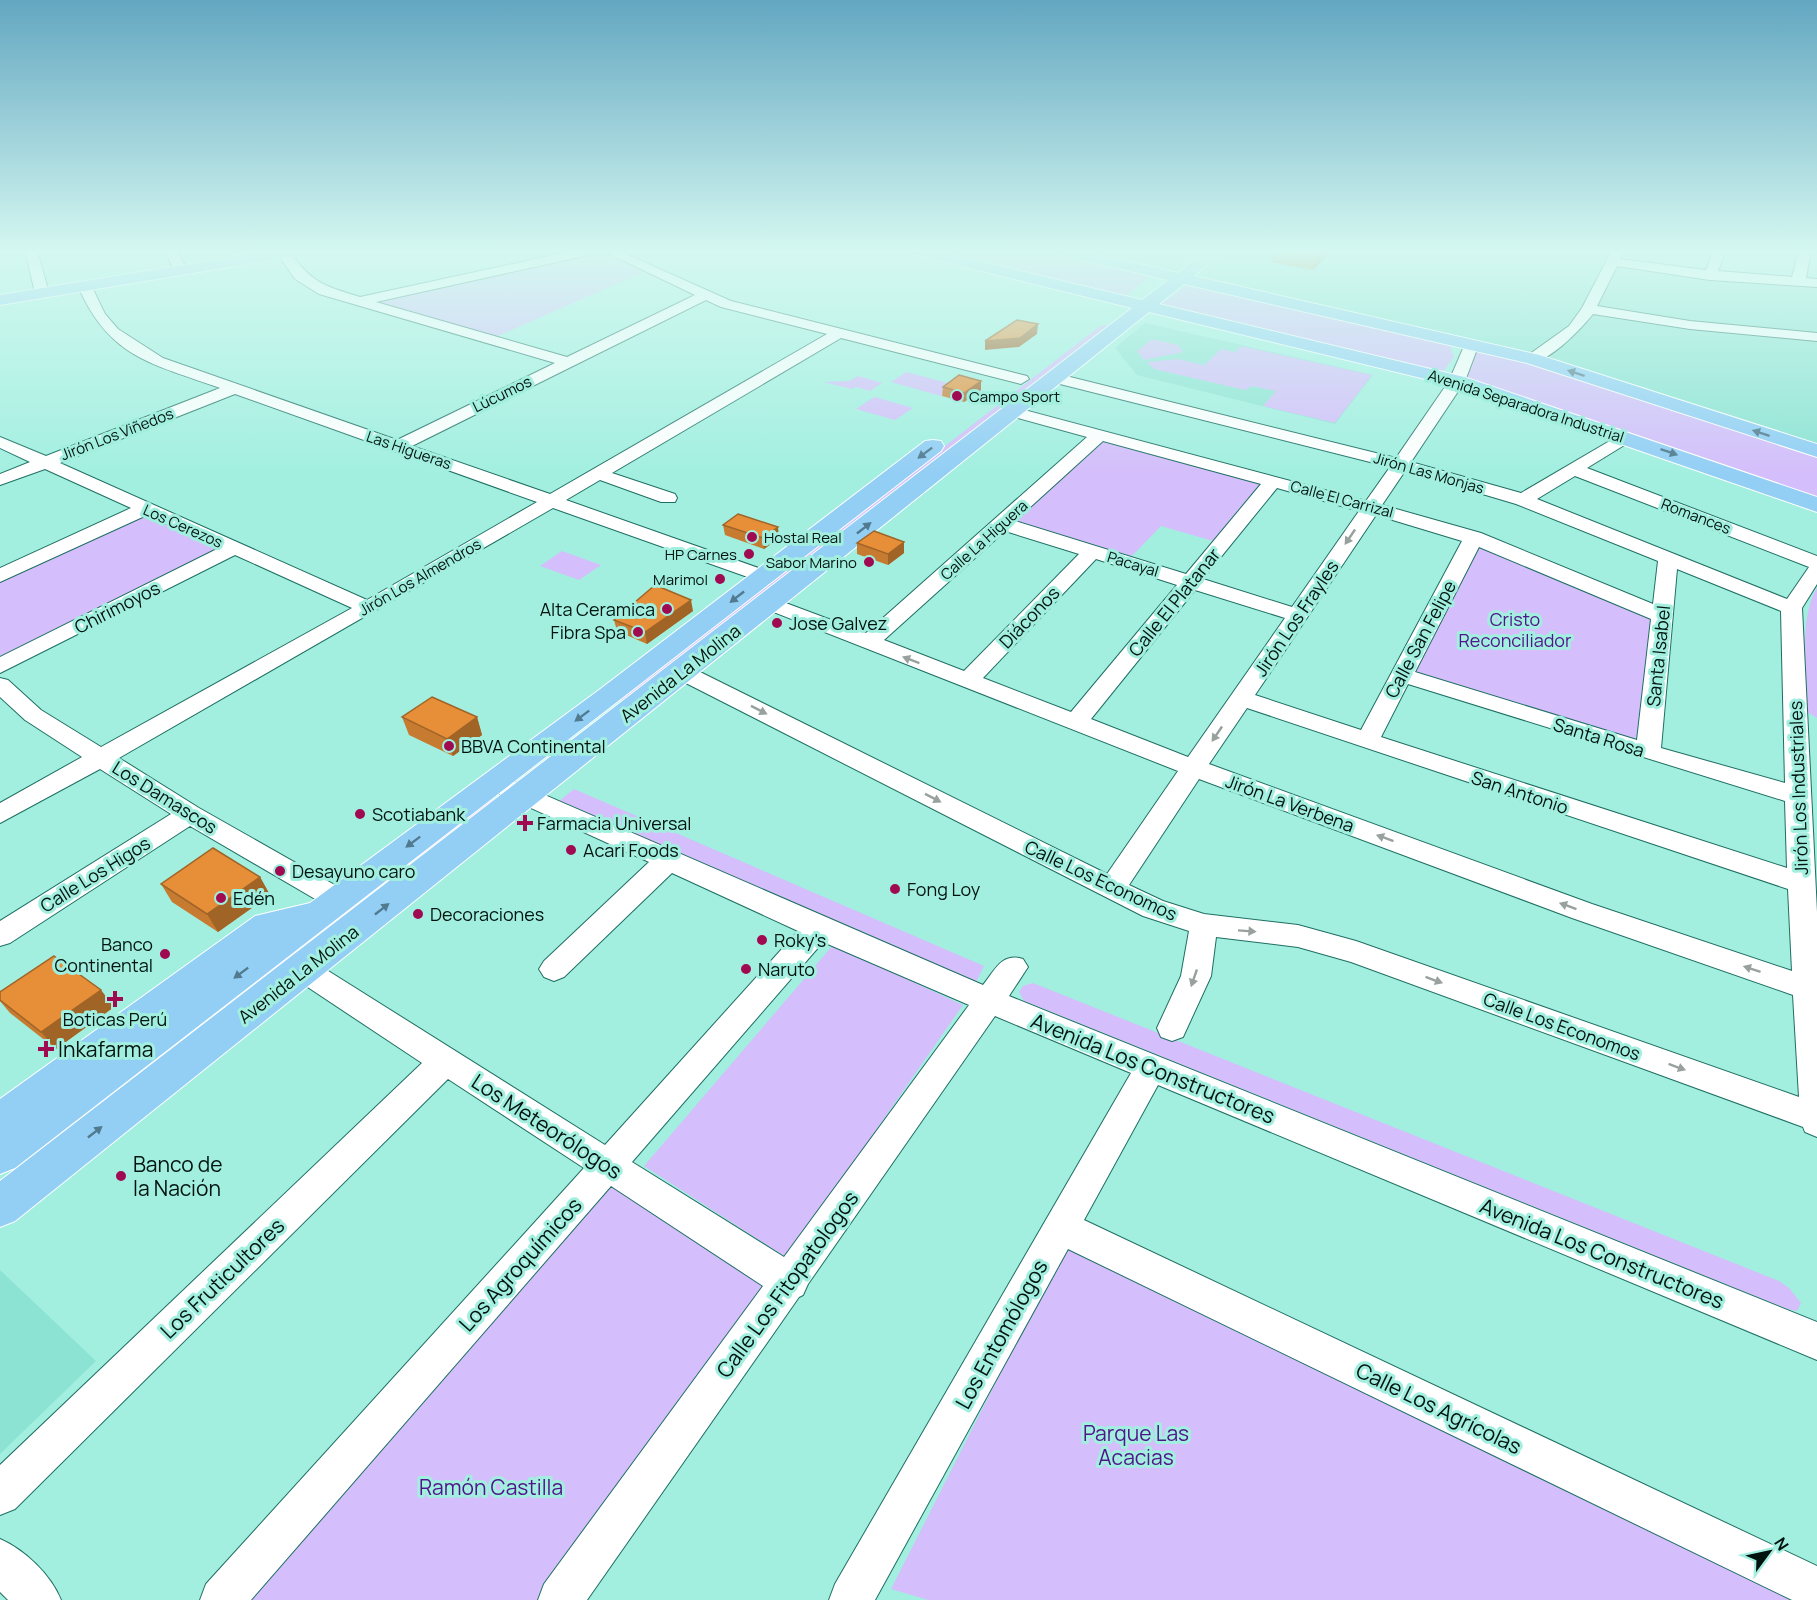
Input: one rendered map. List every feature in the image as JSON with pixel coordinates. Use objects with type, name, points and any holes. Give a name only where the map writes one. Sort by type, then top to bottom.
[{"type":"main road","name":"Avenida La Molina","points":[[542,764],[609,696],[1021,379],[1101,325]]},
{"type":"main road","name":"Avenida Separadora Industrial","points":[[1231,325],[1456,381],[1626,437],[1817,505]]},
{"type":"main road","points":[[1388,325],[1533,359],[1817,451]]},
{"type":"main road","name":"Avenida La Molina","points":[[329,906],[542,764],[638,706],[1054,378],[1098,326]]},
{"type":"main road","points":[[609,696],[607,702],[610,707],[618,710],[638,706]]},
{"type":"main road","name":"Avenida La Molina","points":[[0,1207],[304,970],[509,788]]},
{"type":"main road","points":[[2,1133],[267,925],[329,906]]},
{"type":"main road","points":[[2,1133],[48,1144],[51,1155],[46,1168],[33,1180]]},
{"type":"street","name":"Las Higueras","points":[[105,325],[118,339],[158,361],[763,576]]},
{"type":"street","points":[[437,325],[567,362]]},
{"type":"street","name":"Lúcumos","points":[[398,446],[644,325]]},
{"type":"street","points":[[804,325],[1021,379]]},
{"type":"street","points":[[1533,359],[1577,325]]},
{"type":"street","points":[[1688,325],[1817,337]]},
{"type":"street","name":"Jirón Los Almendros","points":[[0,814],[368,608],[837,334]]},
{"type":"street","name":"Jirón Los Frayles","points":[[1112,888],[1456,381],[1472,344]]},
{"type":"street","name":"Jirón Las Monjas","points":[[1054,378],[1400,464],[1522,500],[1791,608]]},
{"type":"street","name":"Jirón Los Viñedos","points":[[0,480],[234,389]]},
{"type":"street","name":"Calle El Carrizal","points":[[1012,412],[1371,507],[1474,537],[1662,616]]},
{"type":"street","name":"Calle La Higuera","points":[[868,643],[1100,435]]},
{"type":"street","points":[[1522,500],[1576,470],[1626,437]]},
{"type":"street","name":"Los Cerezos","points":[[0,442],[368,608]]},
{"type":"street","name":"Romances","points":[[1576,470],[1817,563]]},
{"type":"street","points":[[598,474],[668,498]]},
{"type":"street","name":"Calle El Platanar","points":[[1075,723],[1273,481]]},
{"type":"street","points":[[0,576],[145,509]]},
{"type":"street","name":"Pacayal","points":[[1003,524],[1297,615]]},
{"type":"street","name":"Calle San Felipe","points":[[1367,741],[1474,537]]},
{"type":"street","name":"Chirimoyos","points":[[0,666],[233,549]]},
{"type":"street","name":"Diáconos","points":[[966,682],[1092,552]]},
{"type":"street","name":"Santa Isabel","points":[[1648,752],[1668,559]]},
{"type":"street","points":[[1791,608],[1817,569]]},
{"type":"street","name":"Jirón La Verbena","points":[[768,603],[966,682],[1194,768],[1582,911],[1812,989]]},
{"type":"street","name":"Jirón Los Industriales","points":[[1791,608],[1806,723],[1798,796],[1801,883],[1812,989],[1817,1119]]},
{"type":"street","name":"Calle Los Economos","points":[[682,672],[1153,909],[1204,925],[1299,936],[1356,952],[1817,1119]]},
{"type":"street","name":"Santa Rosa","points":[[1402,675],[1798,796]]},
{"type":"street","name":"Los Damascos","points":[[0,685],[33,715],[101,756],[329,906]]},
{"type":"street","name":"San Antonio","points":[[1241,698],[1801,883]]},
{"type":"street","name":"Avenida Los Constructores","points":[[509,788],[818,928],[989,1001],[1817,1341]]},
{"type":"street","name":"Calle Los Higos","points":[[0,935],[190,814]]},
{"type":"street","points":[[555,969],[668,860]]},
{"type":"street","points":[[1172,1028],[1196,976],[1204,925]]},
{"type":"street","name":"Los Agroquímicos","points":[[222,1600],[818,928]]},
{"type":"street","name":"Calle Los Fitopatologos","points":[[560,1600],[790,1282],[1013,967]]},
{"type":"street","name":"Los Meteorólogos","points":[[304,970],[790,1282]]},
{"type":"street","name":"Los Fruticultores","points":[[0,1494],[445,1061]]},
{"type":"street","name":"Los Entomólogos","points":[[851,1600],[1151,1068]]},
{"type":"street","name":"Calle Los Agrícolas","points":[[1061,1227],[1817,1589]]},
{"type":"street","points":[[0,1561],[39,1600]]},
{"type":"shaded area","points":[[1143,325],[1152,325],[1373,375],[1335,424],[1137,375],[1115,348]]},
{"type":"shaded area","points":[[1388,325],[1817,325],[1817,448]]},
{"type":"shaded area","points":[[0,1270],[96,1361],[0,1454]]},
{"type":"green space","points":[[442,325],[524,325],[491,339]]},
{"type":"green space","points":[[1110,325],[626,703],[621,700],[622,696],[1100,326]]},
{"type":"green space","points":[[1240,325],[1377,325],[1440,339],[1450,346],[1454,357],[1441,374]]},
{"type":"green space","points":[[1152,339],[1178,345],[1183,352],[1144,360],[1137,351]]},
{"type":"green space","points":[[1241,346],[1372,375],[1335,423],[1263,406],[1276,391],[1252,386],[1245,390],[1154,369],[1147,362],[1178,359],[1204,365],[1221,349],[1235,352]]},
{"type":"green space","points":[[1481,349],[1565,372],[1817,455],[1817,501],[1468,380],[1461,374],[1471,351]]},
{"type":"green space","points":[[906,372],[956,385],[941,396],[891,382]]},
{"type":"green space","points":[[858,376],[882,383],[870,391],[823,382],[849,381]]},
{"type":"green space","points":[[874,397],[913,408],[895,420],[856,409]]},
{"type":"green space","points":[[1101,440],[1264,484],[1213,541],[1161,526],[1132,556],[1014,522]]},
{"type":"green space","points":[[144,516],[223,550],[0,662],[0,580]]},
{"type":"green space","name":"Cristo Reconciliador","points":[[1480,543],[1654,613],[1638,736],[1632,739],[1414,671]]},
{"type":"green space","points":[[562,551],[601,565],[579,580],[540,566]]},
{"type":"green space","points":[[1817,588],[1817,718],[1807,712],[1805,631],[1807,615]]},
{"type":"green space","points":[[574,789],[984,966],[975,984],[559,801]]},
{"type":"green space","points":[[489,798],[499,803],[13,1173],[6,1163]]},
{"type":"green space","points":[[833,945],[963,1005],[787,1258],[644,1166]]},
{"type":"green space","points":[[1033,983],[1779,1281],[1789,1288],[1801,1303],[1797,1311],[1787,1309],[1024,1001],[1019,992],[1023,986]]},
{"type":"green space","name":"Ramón Castilla","points":[[609,1185],[768,1287],[543,1600],[247,1600]]},
{"type":"green space","name":"Parque Las Acacias","points":[[1067,1242],[1809,1600],[928,1600],[891,1589]]},
{"type":"building","points":[[1010,325],[1037,325],[1020,338],[985,341]]},
{"type":"building","points":[[959,375],[981,381],[964,393],[943,387]]},
{"type":"building","points":[[738,514],[778,527],[763,538],[723,525]]},
{"type":"building","points":[[874,531],[904,542],[888,554],[857,543]]},
{"type":"building","points":[[655,585],[691,600],[645,632],[614,620]]},
{"type":"building","points":[[432,697],[477,717],[447,739],[402,717]]},
{"type":"building","points":[[213,848],[260,877],[207,914],[161,884]]},
{"type":"building","points":[[54,956],[101,990],[41,1032],[0,1000],[0,992]]},
{"type":"place","name":"Campo Sport","points":[[957,396]]},
{"type":"place","name":"Hostal Real","points":[[752,537]]},
{"type":"place","name":"HP Carnes","points":[[749,554]]},
{"type":"place","name":"Sabor Marino","points":[[869,562]]},
{"type":"place","name":"Marimol","points":[[720,579]]},
{"type":"place","name":"Alta Ceramica","points":[[667,609]]},
{"type":"place","name":"Jose Galvez","points":[[777,623]]},
{"type":"place","name":"Fibra Spa","points":[[638,632]]},
{"type":"place","name":"BBVA Continental","points":[[449,746]]},
{"type":"place","name":"Scotiabank","points":[[360,814]]},
{"type":"place","name":"Farmacia Universal","points":[[525,823]]},
{"type":"place","name":"Acari Foods","points":[[571,850]]},
{"type":"place","name":"Desayuno caro","points":[[280,871]]},
{"type":"place","name":"Fong Loy","points":[[895,889]]},
{"type":"place","name":"Edén","points":[[221,898]]},
{"type":"place","name":"Decoraciones","points":[[418,914]]},
{"type":"place","name":"Roky's","points":[[762,940]]},
{"type":"place","name":"Banco Continental","points":[[165,954]]},
{"type":"place","name":"Naruto","points":[[746,969]]},
{"type":"place","name":"Boticas Perú","points":[[115,999]]},
{"type":"place","name":"Inkafarma","points":[[46,1049]]},
{"type":"place","name":"Banco de la Nación","points":[[121,1176]]}]
